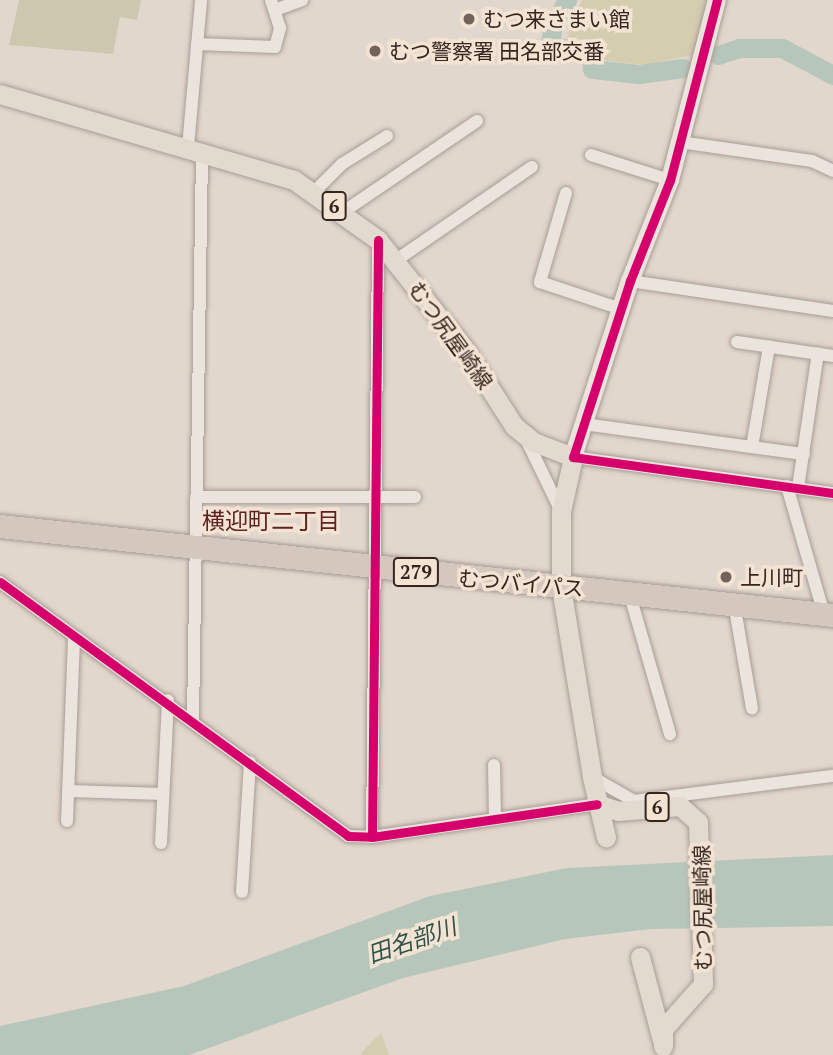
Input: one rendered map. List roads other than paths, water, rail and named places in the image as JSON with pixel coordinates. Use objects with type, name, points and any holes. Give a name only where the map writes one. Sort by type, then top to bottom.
[{"type":"highway","name":"むつバイパス","points":[[0,526],[195,550],[629,592],[828,615]]},
{"type":"main road","name":"むつ尻屋崎線","points":[[0,94],[294,180],[313,192],[378,240],[525,436],[573,457]]},
{"type":"main road","points":[[573,457],[561,511],[561,587],[592,777],[607,837]]},
{"type":"main road","name":"むつ尻屋崎線","points":[[597,804],[618,811],[680,806],[693,814],[701,836],[705,951],[703,984],[663,1029],[664,1051]]},
{"type":"main road","name":"むつ尻屋崎線","points":[[640,957],[664,1051]]},
{"type":"street","points":[[193,720],[196,497],[195,150],[197,44],[201,0]]},
{"type":"street","points":[[197,44],[275,47],[280,28],[273,5],[302,0]]},
{"type":"street","points":[[718,0],[670,180],[630,281],[573,457],[833,493]]},
{"type":"street","points":[[343,212],[477,121]]},
{"type":"street","points":[[313,192],[342,164],[387,136]]},
{"type":"street","points":[[680,142],[812,161],[833,171]]},
{"type":"street","points":[[591,155],[670,180]]},
{"type":"street","points":[[395,261],[531,167]]},
{"type":"street","points":[[566,193],[540,282],[621,309]]},
{"type":"street","points":[[372,837],[377,568],[378,240]]},
{"type":"street","points":[[630,281],[833,311]]},
{"type":"street","points":[[737,342],[833,356]]},
{"type":"street","points":[[752,447],[769,346]]},
{"type":"street","points":[[818,353],[804,454],[793,487],[828,615]]},
{"type":"street","points":[[583,424],[804,454]]},
{"type":"street","points":[[525,436],[561,511]]},
{"type":"street","points":[[196,497],[415,497]]},
{"type":"street","points":[[0,582],[74,637],[167,700],[348,836],[372,837],[597,804]]},
{"type":"street","points":[[629,592],[670,734]]},
{"type":"street","points":[[734,603],[752,708]]},
{"type":"street","points":[[67,821],[74,637]]},
{"type":"street","points":[[161,843],[167,700]]},
{"type":"street","points":[[242,892],[250,762]]},
{"type":"street","points":[[494,765],[495,819]]},
{"type":"street","points":[[592,777],[634,801],[833,776]]},
{"type":"street","points":[[68,791],[163,794]]},
{"type":"water","name":"田名部川","points":[[833,855],[833,926],[651,929],[565,939],[403,978],[189,1055],[0,1055],[0,1026],[184,986],[430,896],[567,868]]},
{"type":"waterway","points":[[567,0],[554,23],[549,46],[590,52],[592,69],[639,74],[683,68]]},
{"type":"waterway","points":[[718,55],[739,48],[782,48],[833,75]]},
{"type":"place","name":"むつ来さまい館","points":[[469,19]]},
{"type":"place","name":"むつ警察署 田名部交番","points":[[375,51]]},
{"type":"place","name":"上川町","points":[[726,577]]},
{"type":"district","name":"横迎町二丁目","points":[[271,521]]}]
